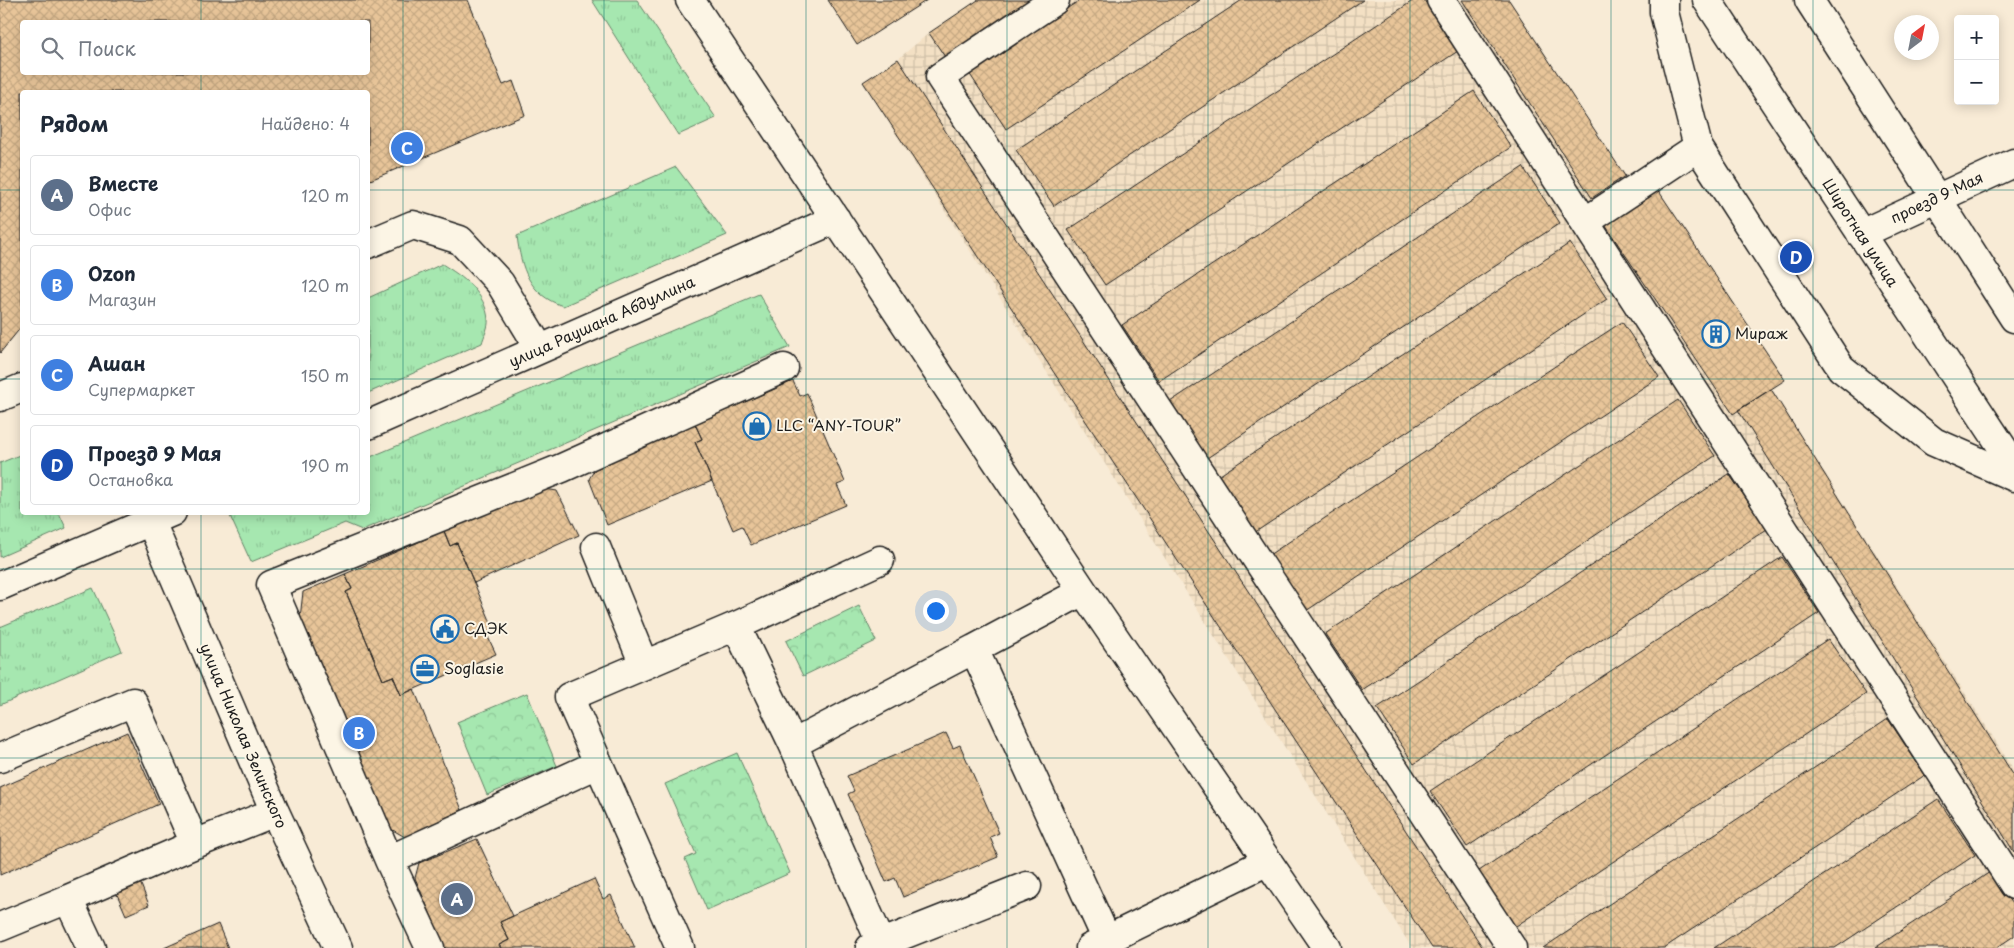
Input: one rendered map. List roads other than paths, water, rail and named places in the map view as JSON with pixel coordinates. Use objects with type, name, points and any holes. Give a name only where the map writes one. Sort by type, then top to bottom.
[{"type":"street","points":[[690,0],[1083,591],[1327,948]]},
{"type":"street","points":[[1055,0],[940,77],[1512,948]]},
{"type":"street","points":[[1441,0],[2014,885]]},
{"type":"street","points":[[1664,0],[1664,12],[1698,147],[1841,368],[1934,442],[2014,477]]},
{"type":"street","name":"Широтная улица","points":[[1707,0],[2014,465]]},
{"type":"street","points":[[1809,0],[2014,318]]},
{"type":"street","points":[[1585,222],[1698,147]]},
{"type":"street","name":"проезд 9 Мая","points":[[1861,234],[2014,163]]},
{"type":"street","name":"улица Раушана Абдуллина","points":[[370,425],[836,219]]},
{"type":"street","points":[[370,243],[413,225],[460,240],[500,284],[540,349]]},
{"type":"street","points":[[430,948],[389,860],[271,585],[562,468],[784,368]]},
{"type":"street","points":[[0,397],[20,389]]},
{"type":"street","points":[[0,586],[162,517]]},
{"type":"street","name":"улица Николая Зелинского","points":[[162,517],[275,812],[338,948]]},
{"type":"street","points":[[596,548],[644,665]]},
{"type":"street","points":[[680,948],[569,697],[736,626],[880,560]]},
{"type":"street","points":[[793,744],[1083,591]]},
{"type":"street","points":[[736,626],[793,744],[875,946],[1027,886]]},
{"type":"street","points":[[974,649],[1098,944],[1268,861]]},
{"type":"street","points":[[0,758],[133,702],[195,844]]},
{"type":"street","points":[[389,860],[598,764]]},
{"type":"street","points":[[0,927],[275,812]]},
{"type":"street","points":[[68,899],[91,948]]},
{"type":"place","name":"Ашан","points":[[407,148]]},
{"type":"place","name":"Проезд 9 Мая","points":[[1796,257]]},
{"type":"place","name":"Мираж","points":[[1716,334]]},
{"type":"place","name":"LLC “ANY-TOUR”","points":[[757,426]]},
{"type":"place","name":"СДЭК","points":[[445,629]]},
{"type":"place","name":"Soglasie","points":[[425,669]]},
{"type":"place","name":"Ozon","points":[[359,733]]},
{"type":"place","name":"Вместе","points":[[457,899]]}]
